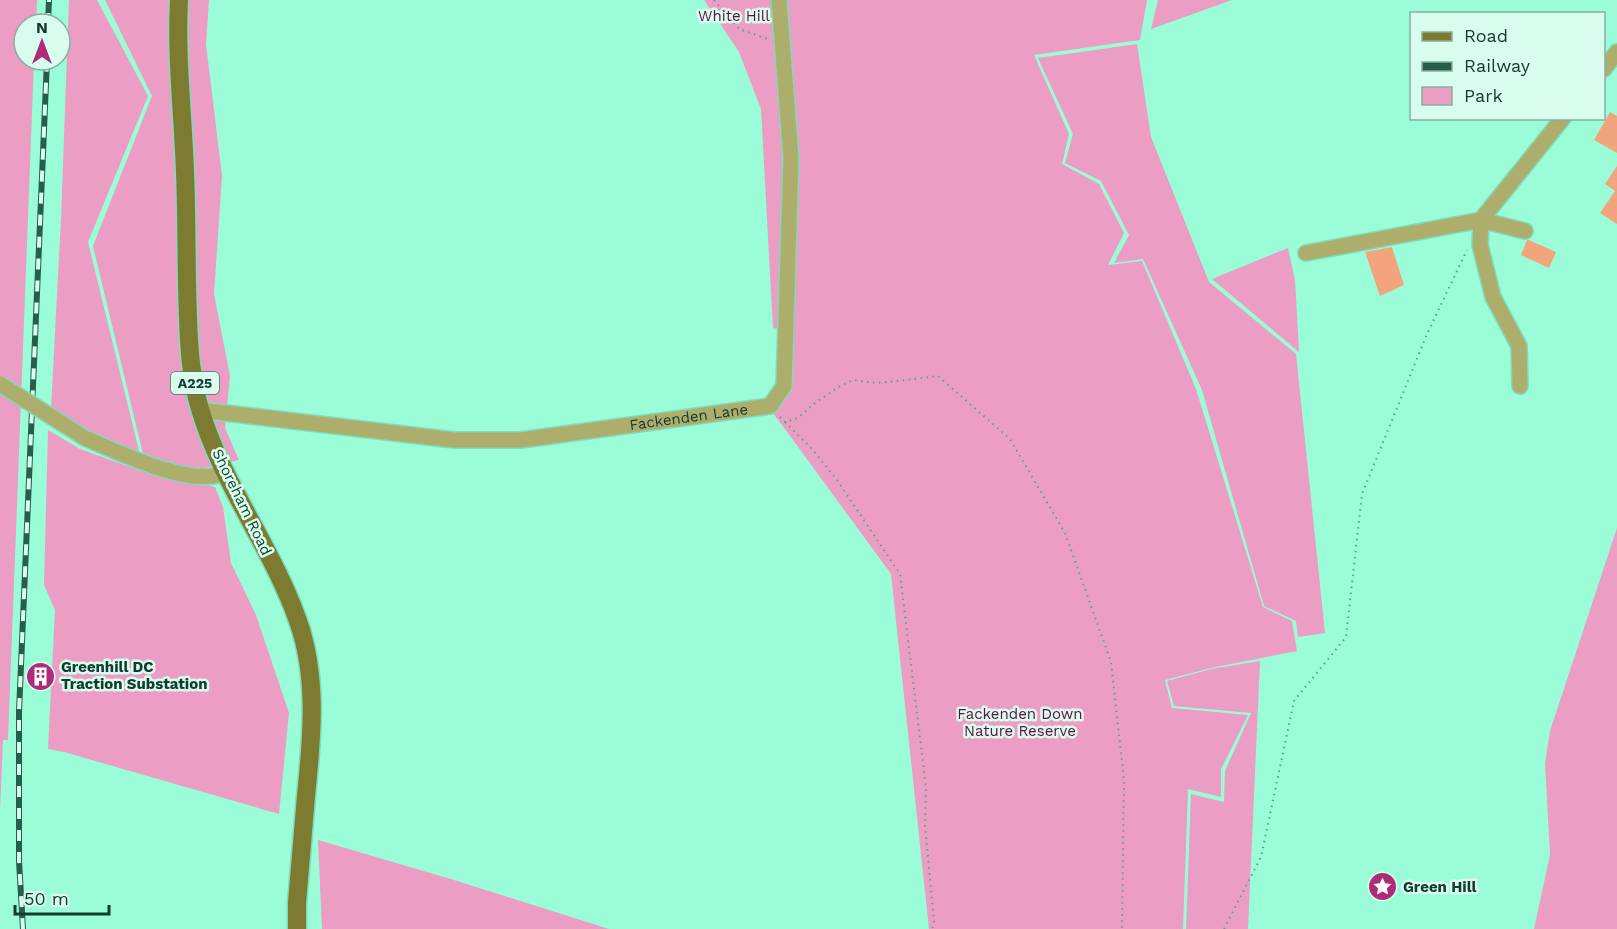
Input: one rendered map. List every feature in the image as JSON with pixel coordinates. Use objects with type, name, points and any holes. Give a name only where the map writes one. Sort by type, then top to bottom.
[{"type":"main road","name":"Shoreham Road","points":[[179,0],[177,36],[186,173],[190,362],[200,410],[224,473],[284,587],[298,622],[308,663],[312,702],[311,744],[297,903],[297,929]]},
{"type":"street","name":"Fackenden Lane","points":[[200,410],[454,440],[521,440],[770,406],[784,386],[791,158],[779,0]]},
{"type":"street","points":[[1605,68],[1617,52]]},
{"type":"street","points":[[1520,386],[1519,346],[1493,297],[1480,245],[1481,220],[1561,120]]},
{"type":"street","points":[[1306,253],[1481,220],[1525,231]]},
{"type":"street","points":[[0,384],[85,438],[149,466],[198,477],[216,477],[224,473]]},
{"type":"path","points":[[714,0],[739,29],[768,40],[782,39]]},
{"type":"path","points":[[1224,929],[1261,857],[1294,700],[1346,637],[1362,494],[1427,334],[1466,251]]},
{"type":"path","points":[[785,422],[798,418],[815,403],[853,380],[877,382],[938,376],[1010,439],[1065,533],[1111,662],[1124,780],[1122,929]]},
{"type":"path","points":[[770,406],[812,449],[837,480],[900,574],[926,787],[925,826],[934,921],[932,929]]},
{"type":"green space","points":[[0,0],[37,0],[36,12],[12,12],[12,72],[34,72],[8,740],[3,740],[0,812]]},
{"type":"green space","points":[[69,0],[97,0],[148,96],[88,242],[140,455],[87,431],[51,409],[66,72],[72,72],[72,12],[69,12]]},
{"type":"green space","points":[[105,0],[209,0],[206,44],[222,176],[214,294],[230,376],[225,428],[239,460],[196,470],[144,458],[93,246],[152,96]]},
{"type":"green space","points":[[704,0],[1147,0],[1140,40],[1034,55],[1069,134],[1062,164],[1099,184],[1124,233],[1108,265],[1142,261],[1196,389],[1263,607],[1292,621],[1297,651],[1211,668],[1165,680],[1172,708],[1248,715],[1221,769],[1221,797],[1188,789],[1183,929],[929,929],[891,574],[772,412],[787,331],[773,328],[761,109],[739,52]]},
{"type":"green space","points":[[1158,0],[1232,0],[1151,29]]},
{"type":"green space","points":[[1137,44],[1151,137],[1209,282],[1296,354],[1325,633],[1298,637],[1296,621],[1264,606],[1202,390],[1143,259],[1114,263],[1129,235],[1101,181],[1065,163],[1073,134],[1038,58]]},
{"type":"green space","points":[[1288,248],[1295,280],[1299,352],[1212,279]]},
{"type":"green space","points":[[48,430],[80,449],[141,471],[215,487],[223,507],[231,563],[256,615],[289,713],[279,814],[48,749],[55,610],[44,585]]},
{"type":"green space","points":[[1617,528],[1617,929],[1534,929],[1550,855],[1545,763],[1550,731]]},
{"type":"green space","points":[[1260,661],[1248,929],[1186,929],[1191,794],[1224,802],[1225,771],[1251,713],[1174,706],[1167,681],[1211,669]]},
{"type":"green space","points":[[318,840],[454,880],[609,929],[322,929]]},
{"type":"building","points":[[1610,112],[1617,116],[1617,153],[1594,140]]},
{"type":"building","points":[[1617,166],[1617,224],[1600,213],[1615,191],[1605,184]]},
{"type":"building","points":[[1527,240],[1556,252],[1549,268],[1521,255]]},
{"type":"building","points":[[1392,247],[1404,285],[1380,296],[1365,252]]},
{"type":"railway","points":[[48,12],[49,0]]},
{"type":"railway","points":[[23,929],[19,861],[19,712],[46,72]]},
{"type":"place","name":"Greenhill DC Traction Substation","points":[[40,676]]},
{"type":"place","name":"Green Hill","points":[[1382,887]]},
{"type":"park label","name":"White Hill","points":[[734,16]]},
{"type":"park label","name":"Fackenden Down Nature Reserve","points":[[1020,722]]}]
